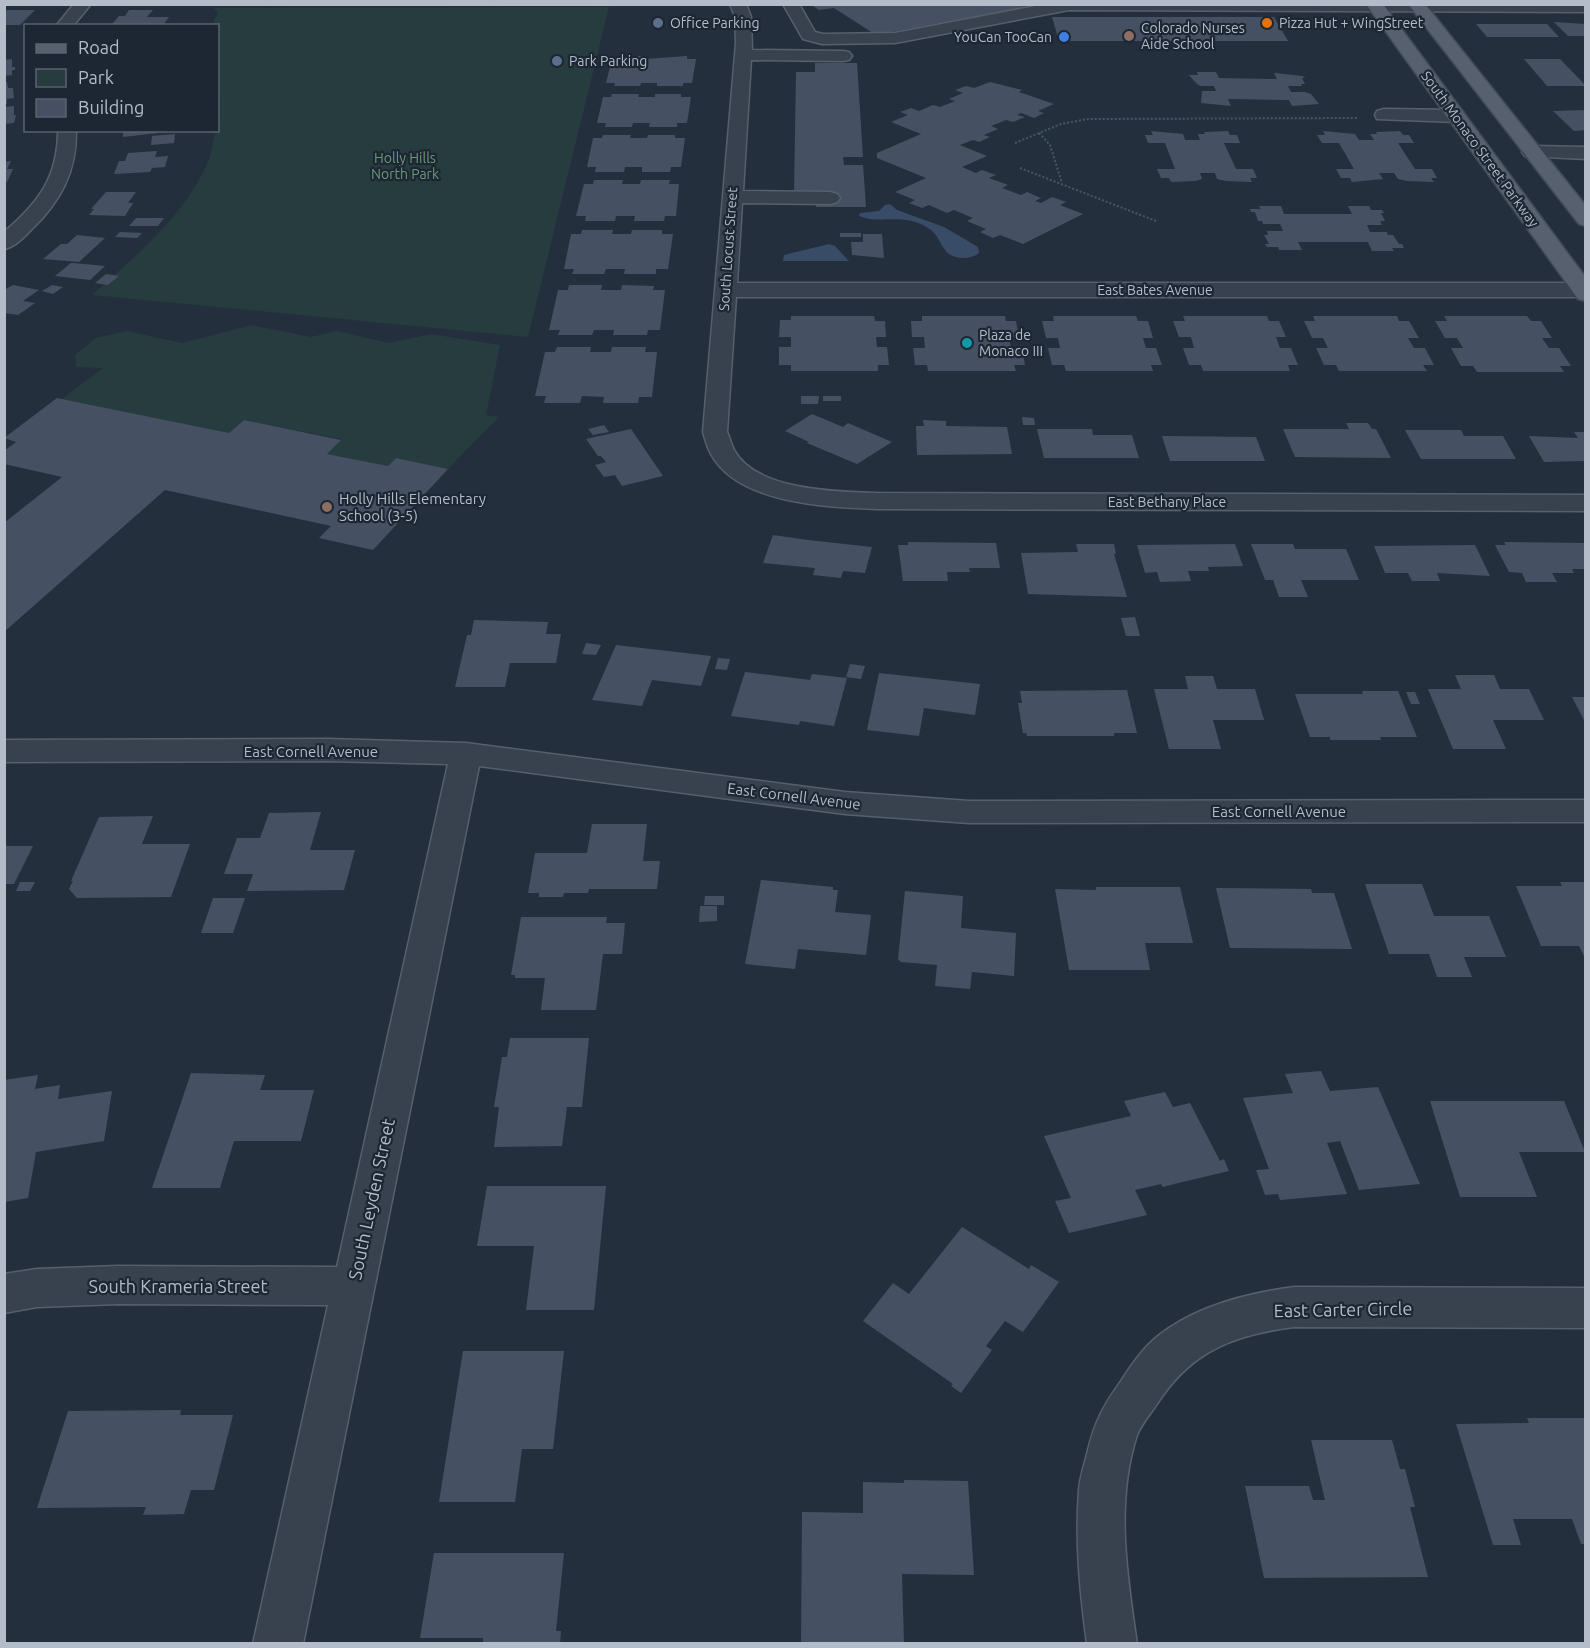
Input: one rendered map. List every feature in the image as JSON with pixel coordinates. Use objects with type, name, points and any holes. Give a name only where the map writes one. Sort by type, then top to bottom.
[{"type":"main road","name":"South Monaco Street Parkway","points":[[1374,5],[1584,291]]},
{"type":"main road","points":[[1417,6],[1586,220]]},
{"type":"street","points":[[66,24],[83,4]]},
{"type":"street","name":"South Locust Street","points":[[738,4],[744,22],[742,63],[715,432],[716,443],[723,456],[752,478]]},
{"type":"street","points":[[791,4],[809,35],[822,39],[894,38],[1068,5],[1586,7]]},
{"type":"street","points":[[1030,13],[1036,32]]},
{"type":"street","points":[[742,63],[861,57]]},
{"type":"street","points":[[742,63],[821,67]]},
{"type":"street","points":[[1384,115],[1456,116]]},
{"type":"street","points":[[4,243],[23,227],[57,186],[65,169],[69,151],[67,132]]},
{"type":"street","points":[[1532,152],[1586,153]]},
{"type":"street","points":[[732,200],[823,201]]},
{"type":"street","name":"East Bates Avenue","points":[[725,290],[1584,291]]},
{"type":"street","name":"East Bethany Place","points":[[752,478],[776,489],[805,496],[878,501],[1586,502]]},
{"type":"street","name":"East Cornell Avenue","points":[[4,751],[328,750],[466,754],[845,803],[969,812],[1586,811]]},
{"type":"street","name":"South Leyden Street","points":[[278,1644],[466,754]]},
{"type":"street","name":"South Krameria Street","points":[[4,1294],[37,1288],[118,1285],[352,1286]]},
{"type":"street","name":"East Carter Circle","points":[[1112,1644],[1101,1565],[1102,1487],[1117,1425],[1153,1371],[1173,1350],[1207,1330],[1257,1311],[1294,1307],[1586,1308]]},
{"type":"path","points":[[1015,143],[1069,122],[1099,119],[1350,118],[1384,115]]},
{"type":"path","points":[[1039,133],[1050,145],[1063,184]]},
{"type":"path","points":[[1020,168],[1156,221]]},
{"type":"green space","name":"Holly Hills North Park","points":[[609,7],[528,337],[92,295],[141,251],[172,218],[186,200],[208,162],[215,132],[219,132],[220,110],[219,24],[212,24],[218,13],[214,8]]},
{"type":"green space","points":[[252,325],[311,337],[337,331],[389,343],[431,334],[500,345],[486,415],[499,417],[448,469],[396,458],[388,466],[327,454],[341,439],[244,420],[229,433],[62,399],[103,368],[76,367],[75,355],[96,338],[127,331],[182,343]]},
{"type":"water","points":[[890,204],[897,210],[944,227],[978,247],[979,253],[967,258],[952,256],[945,250],[934,233],[918,223],[859,216],[860,213],[879,211],[885,205]]},
{"type":"water","points":[[829,244],[835,246],[849,261],[783,261],[784,255]]},
{"type":"building","points":[[810,4],[1020,4],[1024,7],[876,35],[834,8],[819,10]]},
{"type":"building","points":[[4,10],[35,10],[20,25],[4,25]]},
{"type":"building","points":[[129,10],[153,10],[147,17],[169,17],[164,24],[112,24],[119,16],[125,16]]},
{"type":"building","points":[[1052,17],[1274,17],[1288,41],[1059,41]]},
{"type":"building","points":[[1554,22],[1586,24],[1586,36],[1568,36]]},
{"type":"building","points":[[1476,24],[1547,24],[1559,37],[1487,37]]},
{"type":"building","points":[[621,56],[646,56],[646,59],[687,56],[687,59],[696,59],[692,83],[683,83],[683,86],[657,86],[657,83],[641,83],[640,86],[614,86],[615,83],[606,83],[612,59],[620,59]]},
{"type":"building","points":[[12,59],[12,67],[15,67],[15,70],[12,70],[12,75],[4,76],[4,60]]},
{"type":"building","points":[[1524,59],[1560,59],[1586,86],[1547,86]]},
{"type":"building","points":[[815,63],[857,63],[863,157],[843,157],[844,165],[863,165],[866,207],[816,207],[816,195],[794,195],[796,72],[815,72]]},
{"type":"building","points":[[1197,72],[1216,72],[1219,78],[1277,79],[1274,73],[1303,76],[1305,84],[1288,86],[1291,92],[1311,94],[1319,104],[1292,106],[1289,100],[1228,99],[1231,106],[1201,103],[1202,91],[1216,91],[1214,86],[1200,86],[1189,75],[1198,75]]},
{"type":"building","points":[[4,82],[7,82],[8,88],[13,88],[14,98],[7,99],[7,104],[4,104]]},
{"type":"building","points":[[990,82],[1022,90],[1019,92],[1054,104],[1038,111],[1044,113],[1034,118],[1021,113],[1017,115],[1025,117],[1013,122],[1006,120],[991,126],[998,129],[984,135],[990,137],[979,142],[973,140],[960,145],[987,156],[962,167],[976,173],[982,170],[996,175],[989,178],[1008,185],[1002,188],[1021,195],[1027,192],[1041,198],[1035,201],[1041,203],[1052,197],[1066,202],[1060,205],[1083,214],[1023,244],[1000,235],[993,238],[980,232],[986,229],[967,221],[973,218],[954,210],[947,213],[929,205],[922,208],[909,203],[915,200],[895,192],[926,178],[877,158],[877,153],[921,134],[891,122],[908,115],[900,112],[911,108],[919,111],[933,105],[940,107],[955,101],[949,99],[963,93],[955,90],[966,86],[974,88]]},
{"type":"building","points":[[612,94],[639,94],[638,97],[655,97],[655,94],[681,94],[681,97],[691,97],[687,123],[677,123],[677,127],[649,127],[650,123],[633,123],[632,127],[605,127],[606,123],[597,123],[603,97],[611,97]]},
{"type":"building","points":[[14,106],[14,115],[16,115],[14,123],[4,124],[4,107]]},
{"type":"building","points":[[1586,110],[1586,130],[1574,131],[1553,111]]},
{"type":"building","points":[[1151,131],[1183,134],[1185,140],[1200,140],[1198,134],[1205,134],[1204,132],[1228,131],[1230,135],[1237,135],[1240,143],[1224,143],[1236,169],[1253,169],[1257,178],[1250,178],[1252,182],[1226,181],[1217,179],[1215,173],[1200,173],[1202,179],[1195,181],[1171,182],[1169,178],[1161,178],[1157,169],[1175,169],[1165,143],[1148,143],[1145,135],[1153,135]]},
{"type":"building","points":[[1323,131],[1355,134],[1359,140],[1374,140],[1370,134],[1400,131],[1403,135],[1409,135],[1414,143],[1398,143],[1415,169],[1432,169],[1437,178],[1431,178],[1434,182],[1407,181],[1398,179],[1394,173],[1379,173],[1383,179],[1352,182],[1350,178],[1341,178],[1336,169],[1354,169],[1339,143],[1322,143],[1317,135],[1325,135]]},
{"type":"building","points":[[123,132],[158,132],[158,133],[123,137]]},
{"type":"building","points":[[175,134],[174,143],[151,145],[152,136]]},
{"type":"building","points":[[603,135],[631,135],[630,138],[647,138],[648,135],[675,135],[675,138],[685,138],[681,167],[671,167],[670,172],[642,172],[642,167],[625,167],[624,172],[595,172],[596,167],[587,167],[593,138],[602,138]]},
{"type":"building","points":[[157,151],[155,157],[168,156],[165,167],[152,168],[150,172],[114,174],[119,161],[125,161],[128,153]]},
{"type":"building","points":[[11,161],[7,169],[13,169],[7,182],[4,182],[4,162]]},
{"type":"building","points":[[594,180],[623,180],[622,184],[640,184],[641,180],[670,180],[669,184],[679,184],[676,216],[665,216],[664,221],[634,221],[635,216],[616,216],[615,221],[585,221],[586,216],[576,216],[584,184],[593,184]]},
{"type":"building","points":[[106,192],[136,192],[128,203],[133,203],[125,216],[89,215],[94,209],[91,209]]},
{"type":"building","points":[[1259,206],[1281,206],[1284,214],[1352,214],[1348,206],[1369,206],[1371,210],[1382,210],[1385,221],[1380,221],[1382,225],[1367,225],[1370,232],[1387,232],[1388,235],[1393,235],[1404,248],[1392,248],[1394,251],[1372,251],[1368,242],[1298,242],[1302,250],[1279,250],[1278,247],[1267,247],[1265,244],[1269,244],[1264,235],[1268,235],[1267,231],[1283,231],[1280,224],[1263,224],[1262,221],[1258,221],[1255,212],[1251,212],[1250,209],[1261,209]]},
{"type":"building","points":[[136,218],[164,218],[158,226],[129,226]]},
{"type":"building","points":[[582,230],[613,230],[612,234],[631,234],[632,230],[662,230],[662,234],[673,234],[668,269],[656,269],[656,274],[624,274],[625,269],[606,269],[604,274],[572,274],[574,269],[564,269],[571,234],[581,234]]},
{"type":"building","points":[[120,232],[142,233],[137,238],[115,237]]},
{"type":"building","points":[[840,233],[861,233],[861,237],[840,237]]},
{"type":"building","points":[[863,234],[882,234],[884,258],[852,255],[851,242],[863,242]]},
{"type":"building","points":[[77,235],[105,238],[79,262],[43,259],[61,244],[67,244]]},
{"type":"building","points":[[71,263],[105,266],[90,280],[55,276]]},
{"type":"building","points":[[106,274],[119,276],[108,285],[95,283]]},
{"type":"building","points":[[13,285],[39,290],[23,301],[35,303],[18,315],[4,313],[4,290]]},
{"type":"building","points":[[52,285],[63,287],[53,294],[42,291]]},
{"type":"building","points":[[569,285],[602,285],[601,290],[621,290],[622,285],[654,286],[653,290],[665,290],[660,330],[648,330],[647,335],[613,335],[614,330],[594,330],[592,335],[558,335],[560,330],[549,330],[558,290],[568,290]]},
{"type":"building","points":[[791,316],[874,316],[875,321],[885,321],[886,337],[876,337],[877,347],[887,347],[889,365],[878,365],[878,371],[791,371],[791,365],[779,365],[779,347],[791,347],[791,337],[779,337],[780,320],[791,320]]},
{"type":"building","name":"Plaza de Monaco III","points":[[922,316],[1005,316],[1006,321],[1016,321],[1019,337],[1009,337],[1011,348],[1022,348],[1025,365],[1014,365],[1016,371],[928,371],[927,365],[915,365],[913,348],[925,348],[924,337],[912,337],[911,321],[922,321]]},
{"type":"building","points":[[1053,316],[1136,316],[1138,321],[1148,321],[1153,338],[1143,338],[1146,348],[1156,348],[1162,365],[1151,365],[1153,371],[1066,371],[1064,365],[1052,365],[1048,348],[1060,348],[1058,338],[1046,338],[1042,321],[1054,321]]},
{"type":"building","points":[[1183,316],[1267,316],[1269,321],[1279,321],[1286,337],[1276,337],[1280,348],[1291,348],[1298,365],[1288,365],[1290,371],[1203,371],[1201,365],[1189,365],[1183,348],[1194,348],[1191,337],[1179,337],[1173,321],[1185,321]]},
{"type":"building","points":[[1313,316],[1397,316],[1399,321],[1409,321],[1419,338],[1408,338],[1414,348],[1425,348],[1434,365],[1423,365],[1427,371],[1339,371],[1336,365],[1324,365],[1316,348],[1328,348],[1323,338],[1312,338],[1304,321],[1315,321]]},
{"type":"building","points":[[1444,316],[1527,316],[1531,321],[1541,321],[1552,338],[1542,338],[1549,348],[1559,348],[1571,366],[1560,366],[1564,372],[1477,372],[1473,366],[1461,366],[1451,348],[1463,348],[1457,338],[1445,338],[1435,321],[1447,321]]},
{"type":"building","points":[[557,347],[591,347],[590,352],[611,352],[612,347],[646,347],[645,352],[657,352],[652,397],[639,397],[638,403],[603,403],[604,397],[582,396],[580,403],[544,403],[546,396],[535,396],[545,352],[555,352]]},
{"type":"building","points":[[801,396],[819,396],[818,404],[801,404]]},
{"type":"building","points":[[823,396],[841,396],[841,401],[823,401]]},
{"type":"building","name":"Holly Hills Elementary School (3-5)","points":[[57,398],[229,433],[244,420],[341,440],[327,454],[388,466],[396,458],[448,469],[373,550],[319,538],[331,526],[165,490],[4,632],[4,523],[62,477],[4,464],[4,451],[16,442],[4,438]]},
{"type":"building","points":[[812,414],[843,427],[848,423],[892,442],[857,464],[785,431]]},
{"type":"building","points":[[1022,417],[1034,418],[1035,425],[1023,425]]},
{"type":"building","points":[[923,420],[946,421],[946,426],[1007,427],[1012,454],[917,455],[916,426],[924,426]]},
{"type":"building","points":[[1346,423],[1368,423],[1372,429],[1376,429],[1391,458],[1295,457],[1283,429],[1349,429]]},
{"type":"building","points":[[604,425],[609,432],[593,435],[588,429]]},
{"type":"building","points":[[631,429],[663,476],[622,486],[615,475],[604,477],[595,465],[606,462],[598,456],[586,439]]},
{"type":"building","points":[[1037,429],[1092,429],[1093,435],[1132,435],[1139,458],[1044,458]]},
{"type":"building","points":[[1405,430],[1461,430],[1464,436],[1503,436],[1516,459],[1421,459]]},
{"type":"building","points":[[1574,432],[1586,432],[1586,461],[1544,462],[1529,436],[1578,438]]},
{"type":"building","points":[[1162,436],[1256,437],[1265,461],[1170,461]]},
{"type":"building","points":[[773,535],[872,547],[865,573],[843,571],[841,578],[813,575],[815,568],[763,563]]},
{"type":"building","points":[[908,542],[996,543],[1000,568],[969,568],[970,572],[947,572],[948,581],[903,581],[898,545],[908,545]]},
{"type":"building","points":[[1504,542],[1586,543],[1586,569],[1572,569],[1574,573],[1552,573],[1557,582],[1526,582],[1522,573],[1509,572],[1495,545],[1506,545]]},
{"type":"building","points":[[1076,544],[1114,544],[1116,554],[1114,554],[1127,597],[1028,594],[1021,553],[1078,552]]},
{"type":"building","points":[[1235,544],[1243,566],[1208,567],[1209,571],[1188,571],[1191,581],[1160,582],[1157,572],[1145,573],[1137,545]]},
{"type":"building","points":[[1251,544],[1293,544],[1295,549],[1346,549],[1359,580],[1301,580],[1308,597],[1279,597],[1273,580],[1265,580]]},
{"type":"building","points":[[1475,545],[1490,576],[1437,573],[1440,581],[1412,581],[1408,573],[1385,573],[1374,546]]},
{"type":"building","points":[[1135,617],[1140,636],[1126,636],[1121,618]]},
{"type":"building","points":[[474,620],[548,622],[546,634],[561,634],[556,663],[510,663],[505,687],[455,687],[467,635],[471,635]]},
{"type":"building","points":[[586,643],[601,645],[596,655],[582,654]]},
{"type":"building","points":[[616,645],[711,656],[701,686],[652,680],[642,706],[592,700]]},
{"type":"building","points":[[718,658],[730,659],[727,670],[715,669]]},
{"type":"building","points":[[850,664],[865,666],[861,679],[846,677]]},
{"type":"building","points":[[745,672],[810,680],[812,674],[847,678],[834,726],[800,721],[799,725],[731,716]]},
{"type":"building","points":[[879,673],[980,684],[975,715],[924,708],[919,736],[867,730]]},
{"type":"building","points":[[1455,675],[1494,675],[1500,689],[1529,689],[1544,720],[1493,720],[1506,749],[1453,749],[1428,689],[1461,689]]},
{"type":"building","points":[[1185,676],[1213,676],[1217,689],[1255,689],[1264,720],[1213,720],[1221,749],[1169,749],[1154,689],[1188,689]]},
{"type":"building","points":[[1127,690],[1137,733],[1114,733],[1114,736],[1027,736],[1023,733],[1018,703],[1022,703],[1020,691]]},
{"type":"building","points":[[1362,691],[1398,691],[1417,737],[1330,740],[1330,737],[1310,737],[1295,694],[1363,694]]},
{"type":"building","points":[[1406,692],[1415,692],[1420,704],[1411,704]]},
{"type":"building","points":[[1572,697],[1586,697],[1586,724]]},
{"type":"building","points":[[321,812],[310,850],[355,850],[344,890],[247,891],[253,874],[224,874],[237,838],[260,838],[269,813]]},
{"type":"building","points":[[153,816],[142,844],[190,844],[171,897],[77,898],[69,889],[73,881],[71,881],[99,817]]},
{"type":"building","points":[[592,824],[647,824],[643,861],[660,861],[657,889],[589,889],[588,893],[564,893],[563,897],[539,897],[539,893],[528,893],[535,853],[587,853]]},
{"type":"building","points":[[4,846],[33,846],[14,884],[4,884]]},
{"type":"building","points":[[761,880],[833,887],[833,890],[838,890],[835,912],[871,915],[866,955],[798,949],[795,969],[745,964]]},
{"type":"building","points":[[20,882],[35,882],[30,891],[16,891]]},
{"type":"building","points":[[1560,882],[1586,882],[1586,960],[1579,946],[1541,946],[1516,886],[1562,886]]},
{"type":"building","points":[[1365,884],[1422,884],[1434,916],[1489,916],[1506,957],[1464,957],[1472,977],[1437,977],[1429,954],[1389,954]]},
{"type":"building","points":[[1096,887],[1180,887],[1193,943],[1145,943],[1150,970],[1069,970],[1055,889],[1096,890]]},
{"type":"building","points":[[1216,888],[1311,889],[1312,893],[1334,893],[1352,949],[1230,948]]},
{"type":"building","points":[[905,891],[963,896],[961,928],[1016,933],[1014,976],[972,972],[970,989],[935,986],[937,965],[901,962],[898,959]]},
{"type":"building","points":[[705,896],[724,896],[724,905],[704,905]]},
{"type":"building","points":[[213,898],[245,898],[233,933],[201,933]]},
{"type":"building","points":[[700,906],[717,906],[717,921],[699,922]]},
{"type":"building","points":[[521,917],[607,917],[606,923],[625,923],[622,954],[603,954],[596,1010],[541,1010],[545,978],[515,978],[515,975],[511,975]]},
{"type":"building","points":[[510,1038],[589,1038],[582,1107],[567,1107],[562,1146],[494,1147],[499,1107],[494,1107],[502,1057],[507,1057]]},
{"type":"building","points":[[1321,1071],[1330,1091],[1378,1087],[1420,1184],[1359,1190],[1340,1141],[1327,1143],[1347,1194],[1280,1200],[1278,1194],[1265,1195],[1256,1170],[1269,1169],[1243,1098],[1293,1093],[1285,1074]]},
{"type":"building","points":[[191,1073],[265,1075],[260,1090],[314,1090],[301,1141],[234,1141],[220,1188],[152,1188]]},
{"type":"building","points":[[38,1075],[35,1089],[60,1085],[58,1099],[112,1091],[104,1141],[36,1152],[28,1198],[4,1202],[4,1080]]},
{"type":"building","points":[[1165,1092],[1173,1107],[1190,1103],[1220,1161],[1224,1159],[1229,1171],[1163,1187],[1161,1184],[1135,1190],[1147,1215],[1069,1233],[1055,1201],[1071,1198],[1044,1136],[1131,1116],[1124,1101]]},
{"type":"building","points":[[1430,1101],[1564,1101],[1585,1152],[1519,1152],[1537,1197],[1460,1197]]},
{"type":"building","points":[[487,1186],[606,1186],[594,1310],[526,1310],[534,1246],[477,1246]]},
{"type":"building","points":[[962,1227],[1029,1269],[1031,1265],[1059,1282],[1023,1332],[1005,1321],[986,1346],[992,1350],[961,1393],[951,1386],[953,1384],[863,1321],[893,1283],[909,1294]]},
{"type":"building","points":[[463,1351],[564,1351],[553,1449],[522,1449],[515,1502],[439,1502]]},
{"type":"building","points":[[181,1410],[180,1415],[233,1415],[214,1490],[191,1490],[184,1514],[143,1515],[146,1507],[37,1508],[68,1411]]},
{"type":"building","points":[[1527,1418],[1586,1418],[1586,1544],[1581,1544],[1572,1519],[1513,1519],[1521,1545],[1493,1545],[1456,1424],[1529,1423]]},
{"type":"building","points":[[1311,1440],[1392,1440],[1400,1469],[1405,1469],[1415,1507],[1410,1507],[1428,1577],[1264,1578],[1245,1486],[1309,1486],[1313,1500],[1325,1500]]},
{"type":"building","points":[[904,1480],[968,1481],[974,1575],[902,1574],[904,1644],[801,1644],[802,1512],[863,1513],[863,1482],[904,1483]]},
{"type":"building","points":[[434,1553],[564,1553],[556,1631],[561,1631],[560,1644],[483,1644],[483,1638],[420,1638]]},
{"type":"place","name":"Office Parking","points":[[658,23]]},
{"type":"place","name":"Pizza Hut + WingStreet","points":[[1267,23]]},
{"type":"place","name":"Colorado Nurses Aide School","points":[[1129,36]]},
{"type":"place","name":"YouCan TooCan","points":[[1064,37]]},
{"type":"place","name":"Park Parking","points":[[557,61]]},
{"type":"place","name":"Plaza de Monaco III","points":[[967,343]]},
{"type":"place","name":"Holly Hills Elementary School (3-5)","points":[[327,507]]}]
